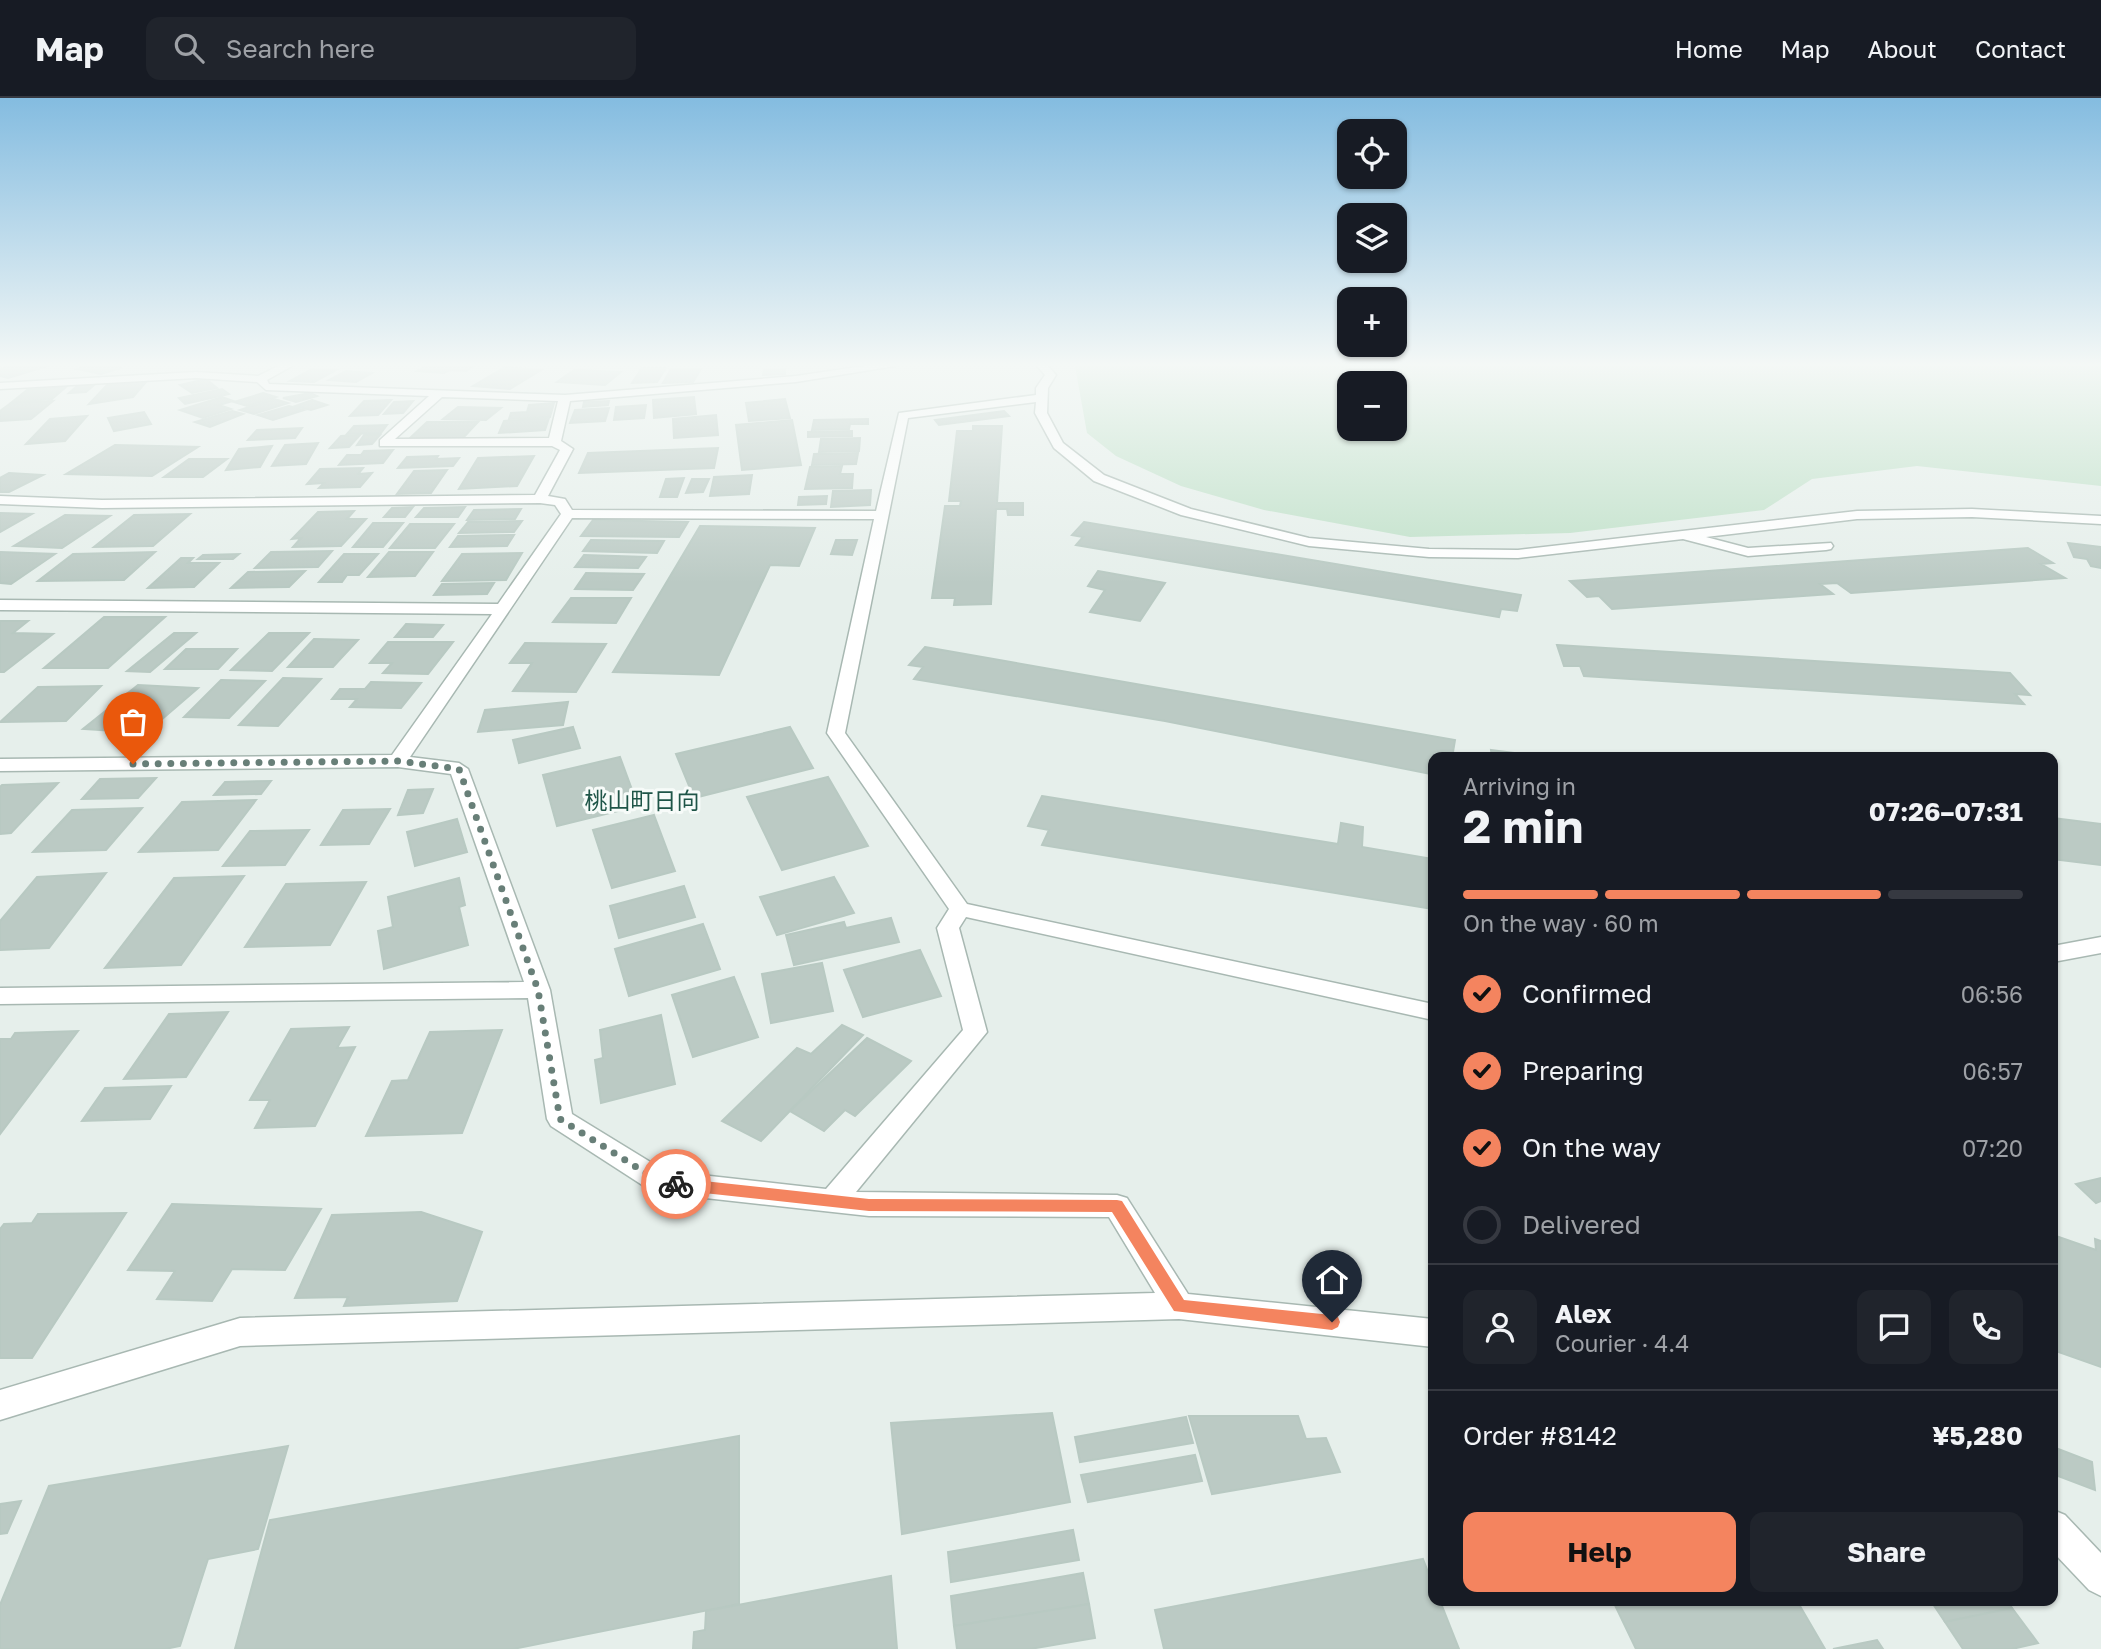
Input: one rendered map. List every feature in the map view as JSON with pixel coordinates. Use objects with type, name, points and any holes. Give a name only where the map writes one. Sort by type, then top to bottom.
[{"type":"street","points":[[389,438],[384,443],[554,442],[566,449],[540,499]]},
{"type":"street","points":[[898,438],[836,733],[960,909],[1428,1011]]},
{"type":"street","points":[[1054,438],[1058,445],[1100,478],[1186,512],[1309,542],[1429,552],[1518,554],[1857,515],[1972,513],[2101,520]]},
{"type":"street","points":[[0,500],[116,504],[540,499],[560,502],[568,514]]},
{"type":"street","points":[[568,514],[882,515]]},
{"type":"street","points":[[398,761],[568,514]]},
{"type":"street","points":[[1682,534],[1748,552],[1826,546]]},
{"type":"street","points":[[0,605],[503,609]]},
{"type":"street","points":[[0,765],[398,761],[459,769],[538,990],[560,1119],[660,1182],[869,1205],[1117,1206],[1180,1306]]},
{"type":"street","points":[[832,1201],[975,1032],[948,928],[960,909]]},
{"type":"street","points":[[2058,953],[2101,945]]},
{"type":"street","points":[[0,996],[538,990]]},
{"type":"street","points":[[0,1405],[240,1332],[1180,1306],[1428,1332]]},
{"type":"street","points":[[2058,1532],[2101,1578]]},
{"type":"green space","points":[[1094,438],[1407,441],[1407,438],[2101,438],[2101,486],[1917,466],[1812,479],[1764,510],[1570,533],[1410,537],[1264,510],[1181,486],[1116,456]]},
{"type":"building","points":[[31,438],[67,438],[65,441],[26,444]]},
{"type":"building","points":[[339,438],[357,438],[349,447],[330,448]]},
{"type":"building","points":[[362,438],[377,438],[372,444],[357,445]]},
{"type":"building","points":[[410,438],[463,438],[462,439]]},
{"type":"building","points":[[738,438],[796,438],[801,465],[742,470]]},
{"type":"building","points":[[860,438],[859,451],[819,452],[821,439]]},
{"type":"building","points":[[956,438],[1001,438],[997,503],[1023,503],[1023,515],[1008,515],[1007,509],[996,509],[991,604],[954,605],[955,598],[932,598],[945,506],[960,506],[961,501],[949,501]]},
{"type":"building","points":[[318,443],[306,464],[272,466],[285,445]]},
{"type":"building","points":[[115,445],[198,447],[152,476],[66,474]]},
{"type":"building","points":[[272,446],[260,467],[226,470],[239,449]]},
{"type":"building","points":[[718,448],[714,468],[579,473],[588,453]]},
{"type":"building","points":[[393,450],[383,463],[339,465],[347,455],[361,455],[364,451]]},
{"type":"building","points":[[858,453],[856,464],[812,465],[814,454]]},
{"type":"building","points":[[438,456],[436,459],[459,458],[453,466],[398,468],[407,457]]},
{"type":"building","points":[[534,456],[517,486],[459,489],[478,458]]},
{"type":"building","points":[[189,459],[227,459],[203,477],[164,477]]},
{"type":"building","points":[[842,466],[840,474],[853,474],[852,488],[805,489],[810,467]]},
{"type":"building","points":[[363,468],[358,474],[372,473],[360,487],[319,488],[324,483],[307,484],[320,469]]},
{"type":"building","points":[[447,470],[431,493],[397,494],[414,471]]},
{"type":"building","points":[[9,473],[43,475],[9,492],[0,492],[0,478]]},
{"type":"building","points":[[752,475],[749,494],[710,496],[714,477]]},
{"type":"building","points":[[684,478],[677,497],[660,497],[666,479]]},
{"type":"building","points":[[692,479],[709,479],[703,492],[686,493]]},
{"type":"building","points":[[871,490],[870,505],[831,507],[833,491]]},
{"type":"building","points":[[827,496],[826,504],[798,505],[799,497]]},
{"type":"building","points":[[413,507],[405,517],[384,517],[392,508]]},
{"type":"building","points":[[465,507],[458,517],[416,517],[424,508]]},
{"type":"building","points":[[521,509],[515,519],[467,520],[474,510]]},
{"type":"building","points":[[354,511],[347,519],[366,519],[341,546],[293,547],[301,538],[292,539],[318,512]]},
{"type":"building","points":[[0,513],[32,514],[0,532]]},
{"type":"building","points":[[190,514],[153,546],[94,547],[134,515]]},
{"type":"building","points":[[65,515],[110,516],[62,548],[14,546]]},
{"type":"building","points":[[593,520],[688,522],[679,537],[581,536]]},
{"type":"building","points":[[522,521],[514,532],[459,533],[468,522]]},
{"type":"building","points":[[1084,522],[1521,595],[1517,611],[1501,609],[1499,617],[1076,545],[1083,537],[1072,535]]},
{"type":"building","points":[[373,523],[403,523],[383,547],[353,547]]},
{"type":"building","points":[[410,524],[454,524],[435,548],[390,548]]},
{"type":"building","points":[[700,526],[815,528],[799,566],[770,565],[719,675],[613,672]]},
{"type":"building","points":[[514,535],[507,546],[450,547],[458,536]]},
{"type":"building","points":[[591,540],[664,541],[657,553],[583,551]]},
{"type":"building","points":[[836,540],[857,540],[852,555],[831,554]]},
{"type":"building","points":[[2068,543],[2101,547],[2101,568],[2091,566],[2087,559],[2074,557]]},
{"type":"building","points":[[2028,548],[2053,563],[2041,564],[2065,578],[1851,593],[1837,583],[1820,584],[1833,594],[1612,609],[1599,596],[1587,597],[1570,581]]},
{"type":"building","points":[[332,551],[318,567],[255,568],[271,552]]},
{"type":"building","points":[[0,552],[55,554],[11,584],[0,583]]},
{"type":"building","points":[[155,552],[124,580],[38,581],[73,554]]},
{"type":"building","points":[[389,552],[433,552],[415,576],[368,577]]},
{"type":"building","points":[[522,553],[506,580],[442,581],[462,554]]},
{"type":"building","points":[[239,554],[233,559],[198,559],[203,555]]},
{"type":"building","points":[[344,554],[378,554],[359,575],[347,575],[342,582],[319,582]]},
{"type":"building","points":[[584,555],[646,557],[638,568],[575,567]]},
{"type":"building","points":[[181,558],[193,558],[188,563],[219,563],[194,587],[148,588]]},
{"type":"building","points":[[305,571],[289,587],[231,588],[248,572]]},
{"type":"building","points":[[1098,571],[1165,583],[1140,621],[1090,612],[1105,590],[1088,586]]},
{"type":"building","points":[[586,573],[644,574],[633,590],[575,589]]},
{"type":"building","points":[[494,583],[487,594],[434,595],[442,584]]},
{"type":"building","points":[[571,598],[631,598],[616,623],[553,622]]},
{"type":"building","points":[[104,617],[165,617],[108,668],[44,668]]},
{"type":"building","points":[[0,621],[28,621],[13,633],[53,634],[4,672],[0,672]]},
{"type":"building","points":[[406,624],[443,625],[433,637],[395,637]]},
{"type":"building","points":[[174,633],[196,633],[150,672],[127,671]]},
{"type":"building","points":[[269,633],[309,633],[272,671],[231,670]]},
{"type":"building","points":[[314,639],[358,640],[333,667],[288,667]]},
{"type":"building","points":[[388,642],[453,642],[428,674],[383,673],[392,663],[370,663]]},
{"type":"building","points":[[525,643],[606,644],[576,692],[513,691],[532,663],[510,663]]},
{"type":"building","points":[[1557,645],[2010,673],[2030,695],[2015,694],[2024,704],[1584,676],[1580,666],[1564,666]]},
{"type":"building","points":[[925,647],[1455,740],[1453,752],[1428,752],[1428,773],[1165,721],[914,679],[923,667],[909,665]]},
{"type":"building","points":[[186,649],[237,649],[218,669],[165,669]]},
{"type":"building","points":[[283,678],[321,679],[278,726],[239,725]]},
{"type":"building","points":[[221,680],[265,681],[229,718],[184,717]]},
{"type":"building","points":[[371,682],[421,683],[401,708],[350,707],[357,699],[332,699],[340,689],[365,689]]},
{"type":"building","points":[[138,685],[198,688],[146,733],[83,729]]},
{"type":"building","points":[[101,686],[66,721],[0,722],[38,687]]},
{"type":"building","points":[[568,702],[563,725],[478,732],[485,710]]},
{"type":"building","points":[[573,727],[580,748],[519,763],[513,740]]},
{"type":"building","points":[[790,727],[813,768],[694,798],[676,754]]},
{"type":"building","points":[[620,757],[638,806],[557,826],[543,775]]},
{"type":"building","points":[[828,777],[868,846],[782,870],[747,797]]},
{"type":"building","points":[[156,778],[138,798],[82,799],[100,779]]},
{"type":"building","points":[[271,781],[261,794],[214,795],[225,782]]},
{"type":"building","points":[[58,783],[11,833],[0,834],[2,785]]},
{"type":"building","points":[[433,789],[423,813],[398,815],[408,790]]},
{"type":"building","points":[[1042,796],[1338,844],[1341,823],[1363,827],[1362,847],[1428,858],[1428,908],[1042,845],[1049,830],[1028,826]]},
{"type":"building","points":[[256,800],[218,850],[139,852],[182,802]]},
{"type":"building","points":[[142,808],[106,850],[33,852],[72,810]]},
{"type":"building","points":[[390,809],[369,844],[321,845],[343,810]]},
{"type":"building","points":[[654,815],[675,871],[612,888],[593,830]]},
{"type":"building","points":[[457,819],[467,852],[415,866],[407,832]]},
{"type":"building","points":[[2058,819],[2101,824],[2101,865],[2058,860]]},
{"type":"building","points":[[309,830],[285,865],[223,866],[250,831]]},
{"type":"building","points":[[106,873],[49,948],[0,950],[0,921],[37,877]]},
{"type":"building","points":[[244,876],[181,965],[105,968],[174,878]]},
{"type":"building","points":[[834,877],[854,913],[777,935],[760,897]]},
{"type":"building","points":[[459,878],[465,905],[459,907],[468,945],[384,969],[378,931],[393,927],[388,897]]},
{"type":"building","points":[[366,882],[330,945],[245,947],[286,884]]},
{"type":"building","points":[[684,886],[695,917],[619,938],[610,906]]},
{"type":"building","points":[[891,918],[899,942],[794,965],[786,935],[844,922],[846,928]]},
{"type":"building","points":[[703,924],[720,969],[629,996],[615,949]]},
{"type":"building","points":[[920,950],[941,996],[863,1017],[844,970]]},
{"type":"building","points":[[822,963],[833,1011],[771,1023],[762,974]]},
{"type":"building","points":[[734,977],[758,1037],[693,1057],[672,995]]},
{"type":"building","points":[[228,1012],[186,1077],[124,1079],[169,1014]]},
{"type":"building","points":[[661,1015],[675,1084],[601,1103],[595,1060],[603,1058],[600,1030]]},
{"type":"building","points":[[842,1025],[863,1035],[761,1141],[722,1121],[797,1048],[811,1054]]},
{"type":"building","points":[[349,1027],[337,1048],[355,1047],[315,1126],[255,1128],[270,1100],[250,1100],[291,1029]]},
{"type":"building","points":[[502,1030],[462,1133],[366,1136],[392,1081],[408,1080],[430,1032]]},
{"type":"building","points":[[78,1031],[0,1134],[0,1039],[11,1039],[15,1033]]},
{"type":"building","points":[[867,1038],[911,1061],[855,1116],[845,1110],[824,1131],[790,1111]]},
{"type":"building","points":[[171,1086],[150,1119],[82,1121],[105,1088]]},
{"type":"building","points":[[2101,1178],[2101,1201],[2096,1203],[2076,1184]]},
{"type":"building","points":[[172,1204],[321,1209],[285,1270],[232,1269],[212,1301],[157,1299],[175,1271],[128,1270]]},
{"type":"building","points":[[421,1212],[482,1232],[457,1301],[344,1306],[348,1297],[295,1298],[332,1215]]},
{"type":"building","points":[[126,1213],[32,1358],[0,1358],[0,1229],[4,1224],[32,1223],[38,1214]]},
{"type":"building","points":[[2058,1237],[2096,1250],[2095,1239],[2101,1241],[2101,1367],[2058,1352]]},
{"type":"building","points":[[1052,1413],[1070,1502],[902,1534],[891,1423]]},
{"type":"building","points":[[1189,1416],[1298,1416],[1306,1439],[1326,1438],[1340,1472],[1212,1494]]},
{"type":"building","points":[[1186,1417],[1193,1443],[1080,1462],[1075,1437]]},
{"type":"building","points":[[739,1436],[739,1604],[513,1649],[235,1649],[270,1520]]},
{"type":"building","points":[[288,1446],[258,1549],[208,1559],[180,1646],[165,1649],[0,1649],[0,1605],[49,1486]]},
{"type":"building","points":[[2058,1449],[2092,1462],[2095,1490],[2058,1476]]},
{"type":"building","points":[[1195,1455],[1202,1481],[1088,1502],[1081,1475]]},
{"type":"building","points":[[21,1501],[7,1533],[0,1534],[0,1504]]},
{"type":"building","points":[[1073,1530],[1079,1560],[951,1582],[948,1552]]},
{"type":"building","points":[[1423,1559],[1428,1572],[1428,1606],[1442,1606],[1459,1649],[1164,1649],[1155,1610]]},
{"type":"building","points":[[1083,1573],[1089,1604],[954,1626],[951,1596]]},
{"type":"building","points":[[891,1576],[897,1649],[693,1649],[694,1632],[705,1630],[706,1611]]},
{"type":"building","points":[[1089,1604],[1095,1638],[1030,1649],[957,1649],[954,1626]]},
{"type":"building","points":[[1615,1606],[1800,1606],[1825,1649],[1636,1649]]},
{"type":"building","points":[[1934,1606],[2012,1608],[1945,1622]]},
{"type":"building","points":[[2012,1608],[2038,1643],[2012,1649],[1963,1649],[1945,1622]]},
{"type":"building","points":[[1877,1640],[1883,1649],[1833,1649]]},
{"type":"way so far","points":[[133,764],[398,761],[459,769],[538,990],[560,1119],[660,1182],[676,1184]]},
{"type":"district","name":"桃山町日向","points":[[642,800]]},
{"type":"route","points":[[676,1184],[869,1205],[1117,1206],[1180,1306],[1332,1322]]}]
